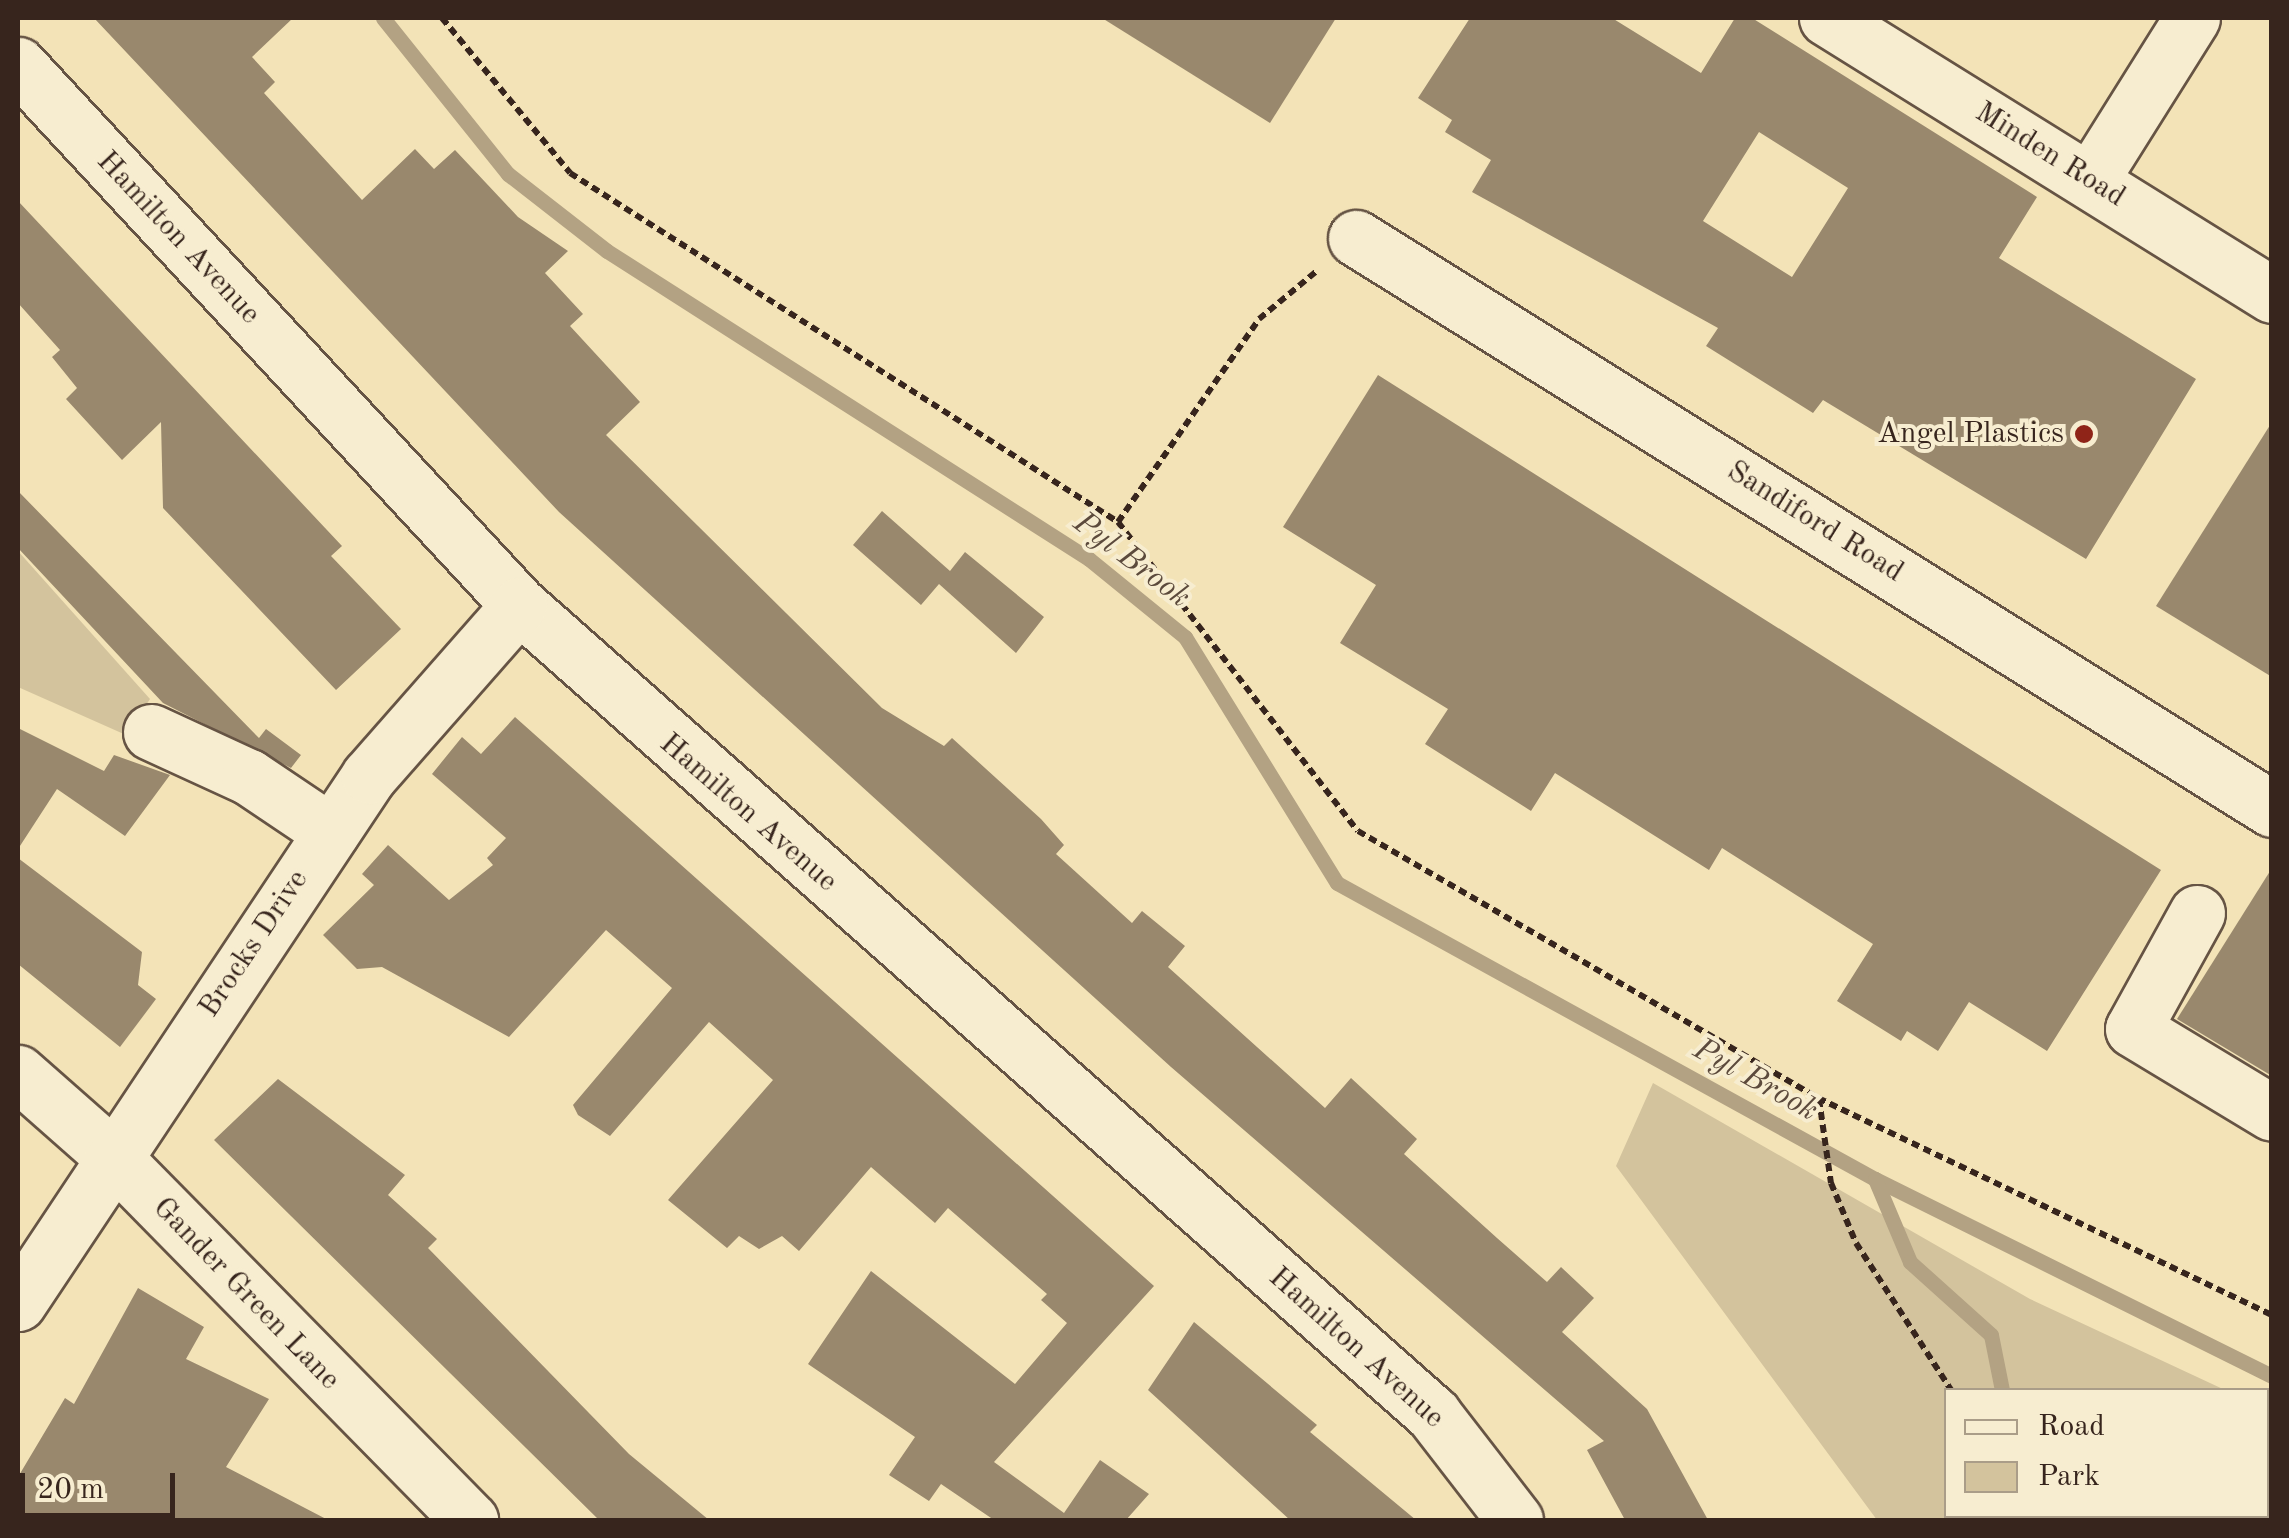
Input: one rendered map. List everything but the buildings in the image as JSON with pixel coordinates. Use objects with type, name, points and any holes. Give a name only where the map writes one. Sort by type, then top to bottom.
[{"type":"street","name":"Minden Road","points":[[1827,18],[2272,295]]},
{"type":"street","points":[[2090,179],[2192,18]]},
{"type":"street","name":"Hamilton Avenue","points":[[18,66],[518,605],[1433,1414],[1514,1520]]},
{"type":"street","name":"Sandiford Road","points":[[1356,238],[2272,809]]},
{"type":"street","name":"Brocks Drive","points":[[18,1303],[112,1156],[331,832],[518,605]]},
{"type":"street","points":[[151,732],[248,777],[331,832]]},
{"type":"street","points":[[2197,913],[2134,1029],[2272,1112]]},
{"type":"street","name":"Gander Green Lane","points":[[18,1074],[112,1156],[470,1520]]},
{"type":"path","points":[[442,18],[570,174],[1118,522],[1358,830],[1818,1098],[2272,1315]]},
{"type":"path","points":[[1118,522],[1260,320],[1356,238]]},
{"type":"path","points":[[1818,1098],[1832,1183],[1856,1243],[1950,1388]]},
{"type":"green space","points":[[18,551],[150,699],[126,735],[18,687]]},
{"type":"green space","points":[[1653,1083],[2030,1299],[2221,1388],[1944,1388],[1944,1518],[2269,1518],[2269,1465],[2271,1520],[1877,1520],[1616,1166]]},
{"type":"waterway","name":"Pyl Brook","points":[[383,18],[508,174],[607,251],[1089,559],[1185,637],[1337,883],[1875,1179],[2272,1376]]},
{"type":"waterway","name":"Pyl Brook","points":[[1875,1179],[1910,1262],[1991,1335],[2002,1388]]},
{"type":"place","name":"Angel Plastics","points":[[2084,434]]}]
